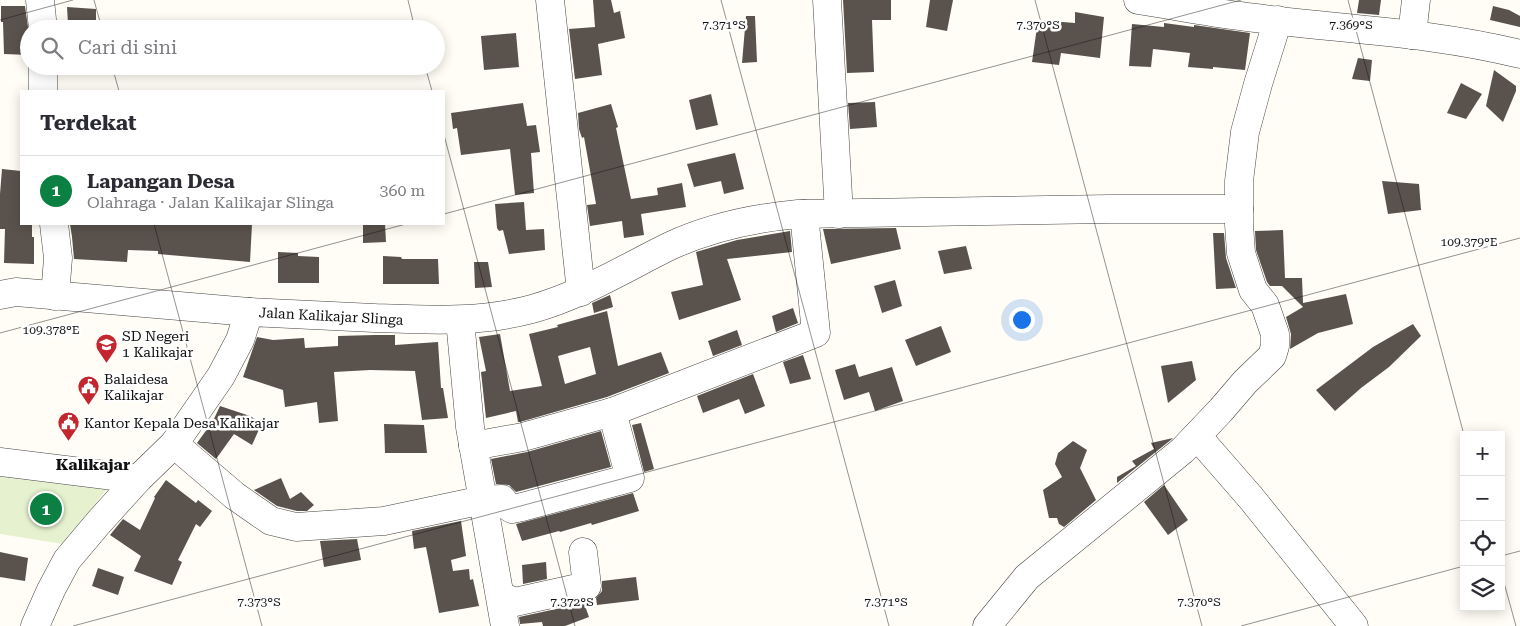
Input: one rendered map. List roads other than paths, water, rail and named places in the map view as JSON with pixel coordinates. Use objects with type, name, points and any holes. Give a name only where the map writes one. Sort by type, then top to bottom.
[{"type":"street","points":[[40,0],[42,20]]},
{"type":"street","points":[[550,0],[580,288]]},
{"type":"street","points":[[827,0],[839,214]]},
{"type":"street","points":[[1138,0],[1240,16],[1473,43],[1520,54]]},
{"type":"street","points":[[1412,35],[1416,0]]},
{"type":"street","points":[[987,626],[1027,577],[1151,477],[1197,436],[1265,362],[1275,346],[1275,334],[1264,305],[1253,290],[1241,253],[1239,181],[1246,132],[1258,84],[1278,20]]},
{"type":"street","points":[[43,75],[44,90]]},
{"type":"street","name":"Jalan Kalikajar Slinga","points":[[35,626],[67,560],[98,522],[174,444],[221,376],[240,340],[249,312],[430,321],[493,318],[534,308],[698,235],[767,217],[804,214],[1239,209]]},
{"type":"street","points":[[473,446],[568,426],[612,412],[816,333],[804,214]]},
{"type":"street","points":[[54,225],[58,258],[55,289]]},
{"type":"street","points":[[0,278],[55,289],[249,312]]},
{"type":"street","points":[[0,295],[55,289]]},
{"type":"street","points":[[460,320],[473,446],[501,596],[504,626]]},
{"type":"street","points":[[174,444],[235,496],[271,521],[296,527],[384,521],[483,500],[502,499],[512,509],[522,508],[630,478],[612,412]]},
{"type":"street","points":[[1197,436],[1354,626]]},
{"type":"street","points":[[0,462],[138,479]]},
{"type":"street","points":[[501,596],[515,602],[587,586],[584,552]]},
{"type":"place","name":"SD Negeri 1 Kalikajar","points":[[106,363]]},
{"type":"place","name":"Balaidesa Kalikajar","points":[[88,406]]},
{"type":"place","name":"Kantor Kepala Desa Kalikajar","points":[[68,442]]},
{"type":"place","name":"Lapangan Desa","points":[[46,509]]},
{"type":"district","name":"Kalikajar","points":[[93,464]]}]
